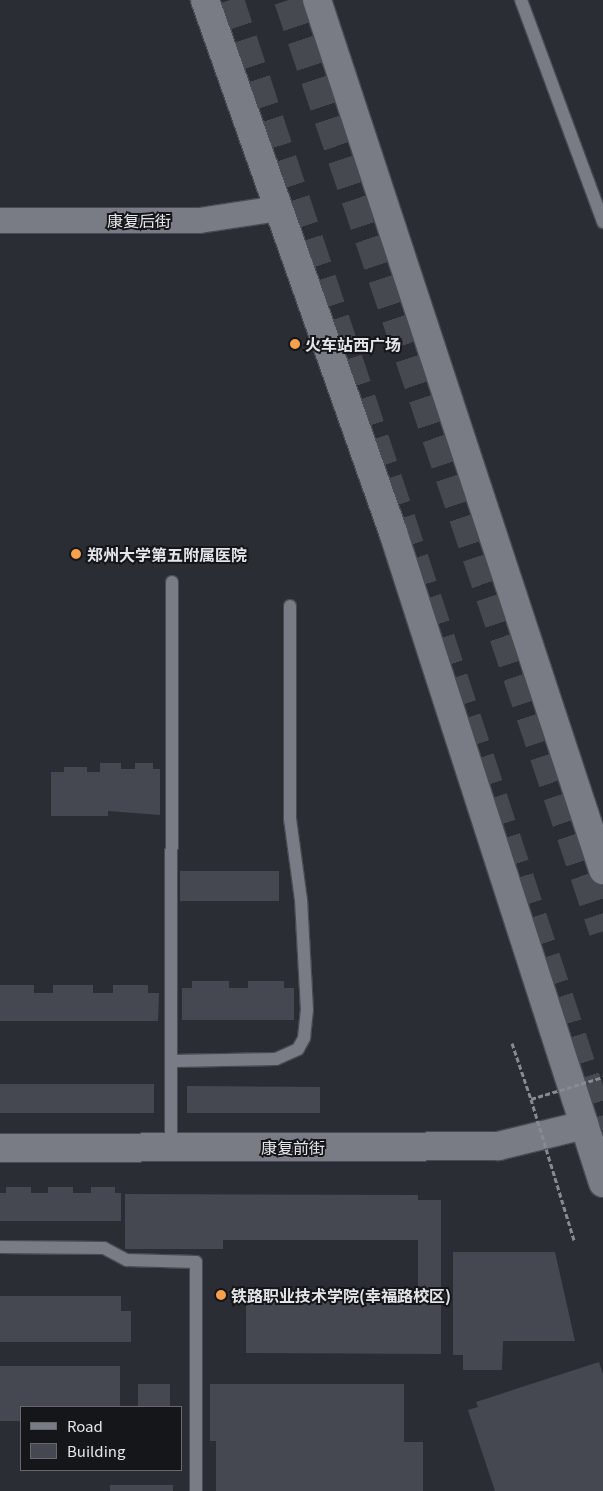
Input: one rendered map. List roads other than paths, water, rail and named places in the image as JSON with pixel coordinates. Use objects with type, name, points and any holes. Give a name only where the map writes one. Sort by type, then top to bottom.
[{"type":"main road","points":[[205,0],[393,532],[603,1183]]},
{"type":"main road","points":[[317,0],[344,76],[480,502],[602,855]]},
{"type":"main road","name":"康复前街","points":[[0,1148],[498,1146],[584,1125]]},
{"type":"street","points":[[198,0],[228,65]]},
{"type":"street","points":[[329,0],[344,76]]},
{"type":"street","name":"康复后街","points":[[0,220],[198,220],[277,208]]},
{"type":"lane","points":[[521,0],[600,203],[603,222]]},
{"type":"lane","points":[[171,1147],[172,582]]},
{"type":"lane","points":[[172,1061],[276,1059],[298,1049],[304,1038],[307,1010],[301,900],[290,819],[290,606]]},
{"type":"lane","points":[[0,1247],[104,1248],[127,1260],[196,1262],[196,1491]]},
{"type":"tunnel","points":[[230,0],[603,1130]]},
{"type":"tunnel","points":[[288,0],[603,931]]},
{"type":"place","name":"火车站西广场","points":[[295,344]]},
{"type":"place","name":"郑州大学第五附属医院","points":[[76,554]]},
{"type":"place","name":"铁路职业技术学院(幸福路校区)","points":[[221,1295]]}]
